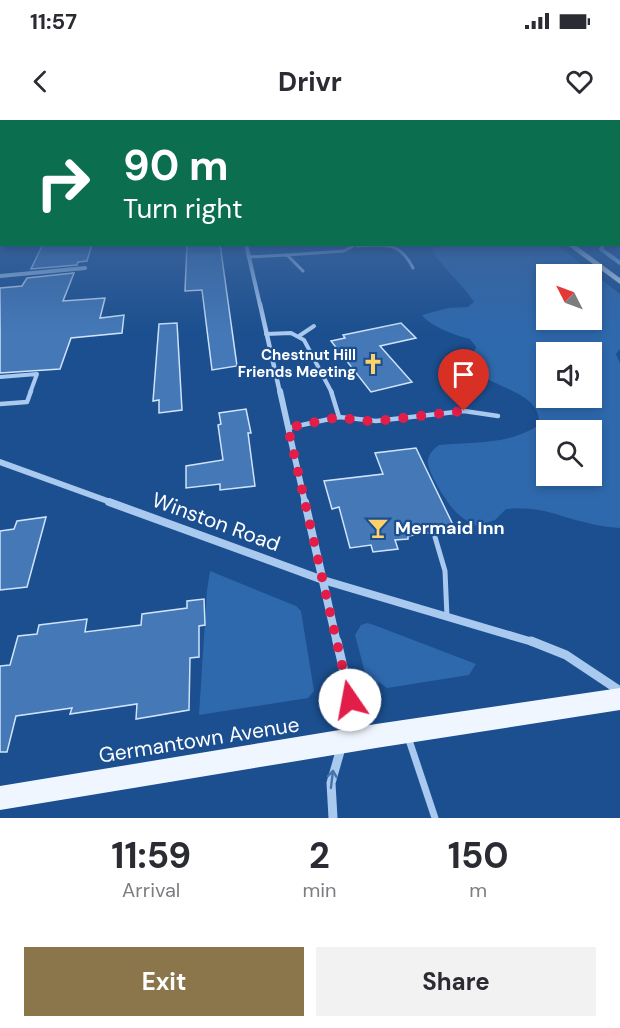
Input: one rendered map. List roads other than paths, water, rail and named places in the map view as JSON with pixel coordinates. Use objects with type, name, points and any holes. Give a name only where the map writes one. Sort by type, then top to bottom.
[{"type":"main road","points":[[601,268],[620,282]]},
{"type":"main road","name":"Germantown Avenue","points":[[0,798],[406,731],[620,699]]},
{"type":"street","points":[[0,276],[85,268]]},
{"type":"street","points":[[250,268],[350,700],[350,720],[336,761],[331,785],[330,804],[333,818]]},
{"type":"street","name":"Winston Road","points":[[0,462],[323,580],[540,644],[566,655],[620,691]]},
{"type":"lane","points":[[300,268],[303,271]]},
{"type":"lane","points":[[300,336],[314,326]]},
{"type":"lane","points":[[266,334],[290,333],[300,336],[335,395],[339,417]]},
{"type":"lane","points":[[0,378],[37,374],[27,402],[0,404]]},
{"type":"lane","points":[[288,428],[339,417],[376,421],[464,411],[498,416]]},
{"type":"lane","points":[[435,537],[445,571],[447,617]]},
{"type":"lane","points":[[406,731],[435,818]]},
{"type":"place","name":"Chestnut Hill Friends Meeting","points":[[373,364]]},
{"type":"place","name":"Mermaid Inn","points":[[378,528]]}]
